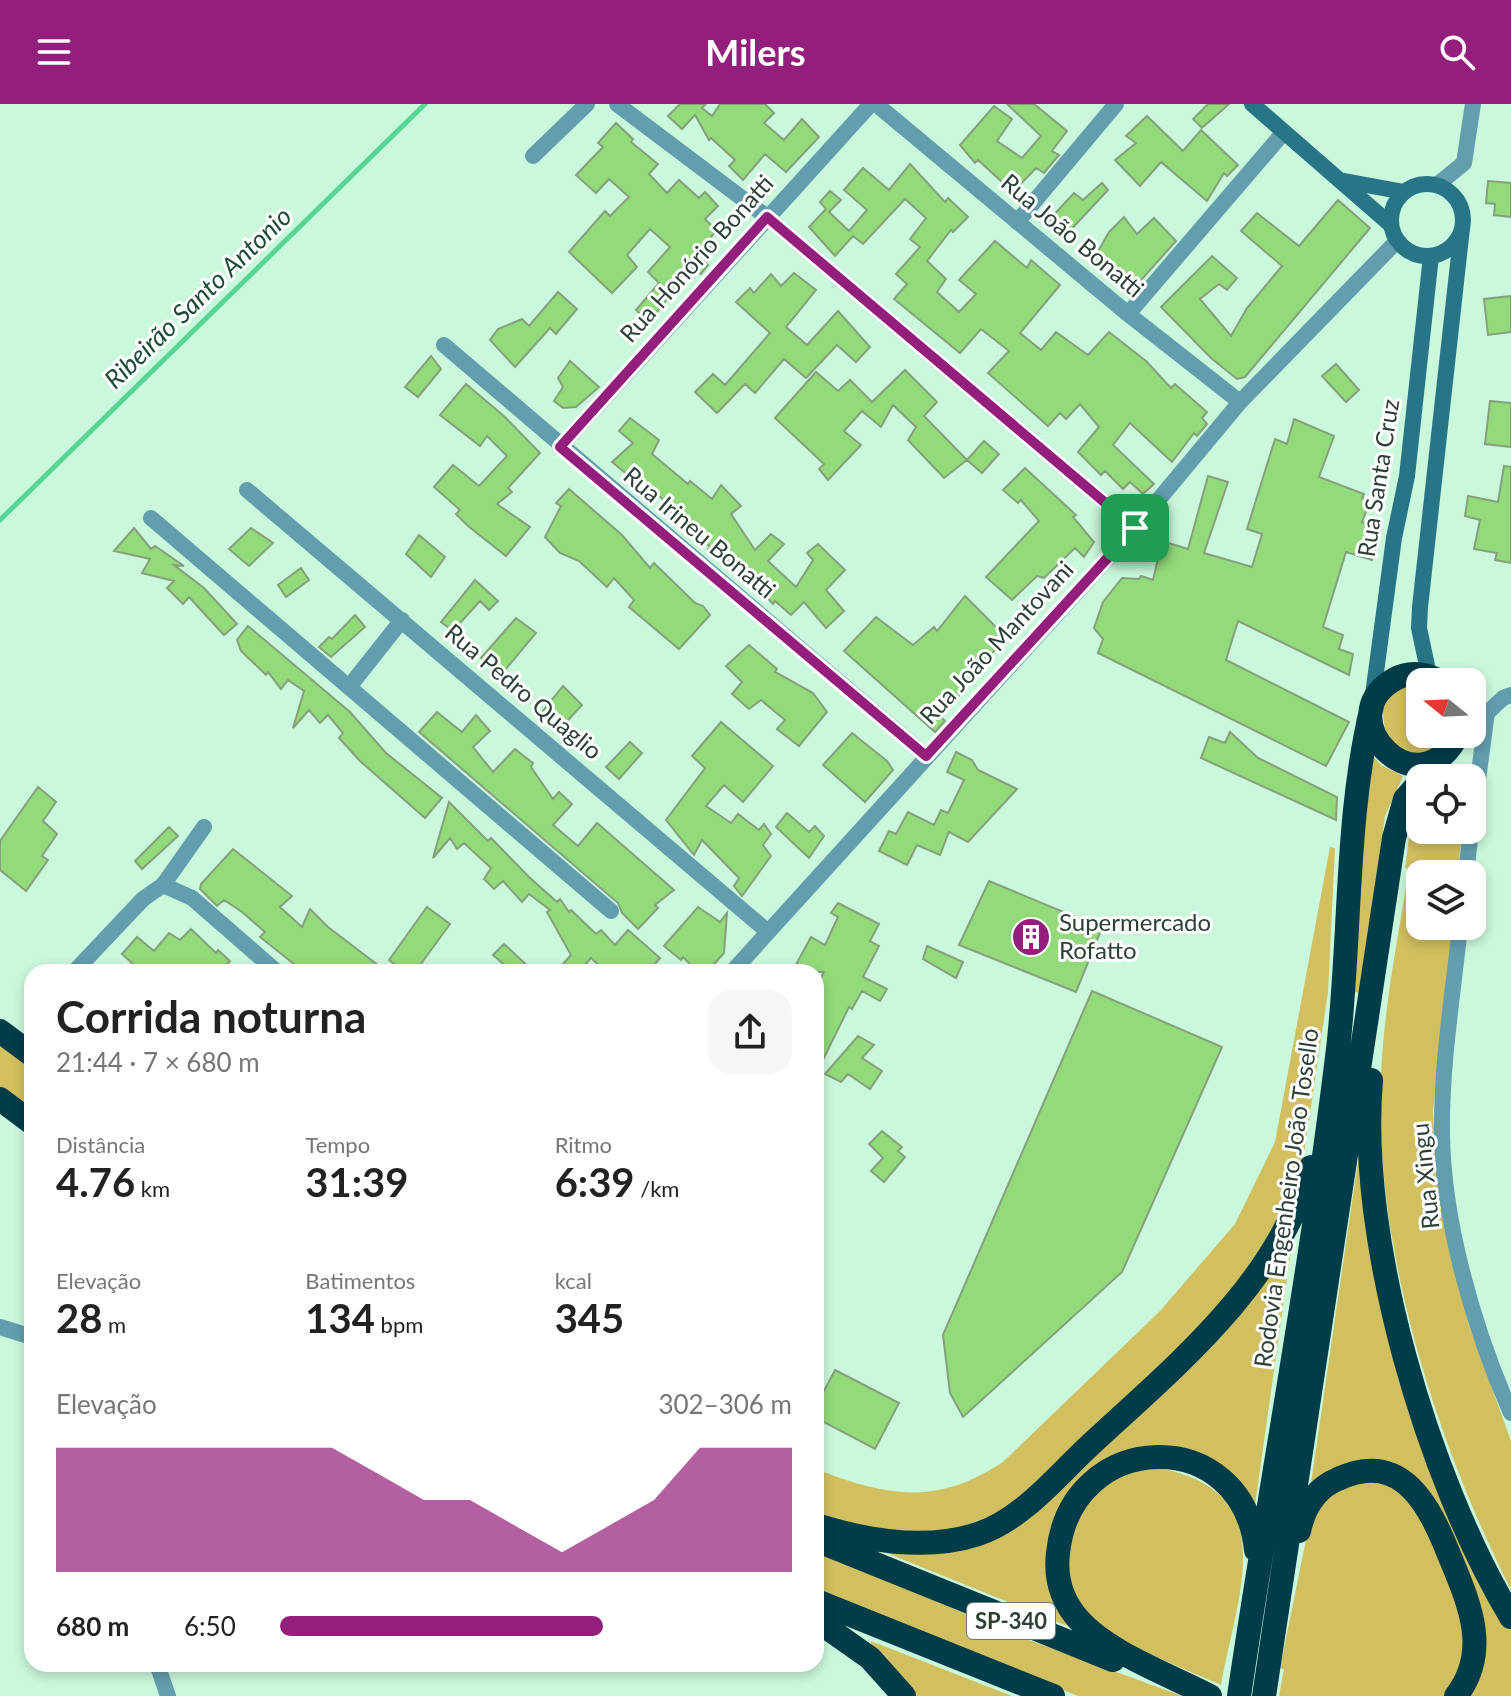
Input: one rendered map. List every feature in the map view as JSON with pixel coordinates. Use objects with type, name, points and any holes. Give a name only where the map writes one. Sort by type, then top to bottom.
[{"type":"highway","points":[[1406,676],[1388,683],[1372,706],[1373,733],[1386,753],[1407,764],[1419,764],[1445,748]]},
{"type":"highway","name":"Rodovia Engenheiro João Tosello","points":[[1239,1696],[1302,1312],[1337,1051],[1358,771],[1372,706]]},
{"type":"highway","points":[[1436,764],[1450,748]]},
{"type":"highway","points":[[1268,1675],[1386,892],[1399,815],[1406,798]]},
{"type":"highway","points":[[1386,892],[1370,1090],[1380,1235],[1404,1351],[1432,1436],[1477,1550],[1511,1617]]},
{"type":"highway","points":[[0,1031],[24,1049]]},
{"type":"highway","points":[[824,1527],[903,1543],[953,1539],[978,1534],[1000,1524],[1033,1500],[1189,1353],[1259,1271],[1297,1206],[1318,1142],[1337,1051]]},
{"type":"highway","points":[[0,1099],[24,1117]]},
{"type":"highway","points":[[1210,1696],[1095,1635],[1066,1601],[1058,1582],[1059,1540],[1065,1519],[1090,1483],[1128,1461],[1171,1457],[1216,1474],[1233,1488],[1254,1530],[1256,1555],[1247,1640]]},
{"type":"highway","points":[[1268,1675],[1301,1522],[1309,1504],[1332,1481],[1346,1475],[1378,1471],[1393,1476],[1419,1494],[1439,1529],[1471,1608],[1475,1647],[1471,1669],[1456,1696]]},
{"type":"highway","name":"SP-340","points":[[824,1543],[1025,1627],[1210,1696]]},
{"type":"highway","name":"SP-340","points":[[824,1604],[1053,1696]]},
{"type":"highway","points":[[824,1626],[870,1658],[904,1696]]},
{"type":"main road","points":[[1252,104],[1391,225]]},
{"type":"main road","points":[[1337,180],[1404,192]]},
{"type":"main road","points":[[1432,668],[1419,628],[1420,607],[1447,369],[1462,228],[1463,217],[1455,197],[1437,185],[1420,184],[1404,192],[1391,212],[1391,225],[1397,241],[1412,253],[1431,256],[1451,247],[1462,228]]},
{"type":"main road","name":"Rua Santa Cruz","points":[[1372,706],[1374,672],[1407,476],[1431,256]]},
{"type":"main road","points":[[1419,367],[1447,369]]},
{"type":"street","points":[[533,156],[587,104]]},
{"type":"street","points":[[617,104],[767,217],[1135,528]]},
{"type":"street","name":"Rua Honório Bonatti","points":[[560,447],[873,104]]},
{"type":"street","name":"Rua João Bonatti","points":[[873,104],[1240,402]]},
{"type":"street","points":[[1017,222],[1116,104]]},
{"type":"street","points":[[1437,185],[1464,163],[1473,104]]},
{"type":"street","points":[[1128,314],[1284,132]]},
{"type":"street","name":"Rua João Mantovani","points":[[739,964],[1135,528],[1240,402],[1397,241]]},
{"type":"street","name":"Rua Irineu Bonatti","points":[[444,345],[926,756]]},
{"type":"street","name":"Rua Pedro Quaglio","points":[[247,490],[767,931]]},
{"type":"street","points":[[151,518],[611,911]]},
{"type":"street","points":[[349,687],[402,620]]},
{"type":"street","points":[[1480,764],[1487,712],[1511,695]]},
{"type":"street","points":[[82,964],[143,899],[163,885],[204,827]]},
{"type":"street","points":[[163,885],[192,898],[268,964]]},
{"type":"street","name":"Rua Xingu","points":[[1459,940],[1444,1082],[1443,1148],[1462,1265],[1482,1337],[1511,1413]]},
{"type":"street","points":[[0,1327],[24,1334]]},
{"type":"street","points":[[160,1672],[168,1696]]},
{"type":"shaded area","points":[[1406,687],[1406,748],[1436,748],[1421,756],[1389,744],[1383,711],[1388,696]]},
{"type":"shaded area","points":[[1373,756],[1381,765],[1403,776],[1385,816],[1360,993],[1354,992],[1362,851]]},
{"type":"shaded area","points":[[1408,844],[1461,844],[1459,860],[1406,860],[1405,867]]},
{"type":"shaded area","points":[[1330,847],[1335,848],[1328,992],[1303,1161],[1279,1221],[1214,1316],[1004,1511],[943,1534],[875,1532],[824,1516],[824,1472],[889,1491],[933,1491],[956,1486],[1003,1462],[1160,1311],[1235,1224],[1275,1142]]},
{"type":"shaded area","points":[[1406,888],[1406,940],[1451,940],[1433,1112],[1436,1162],[1450,1252],[1468,1322],[1511,1441],[1511,1590],[1483,1531],[1434,1406],[1414,1340],[1399,1273],[1387,1206],[1381,1140],[1381,1075],[1392,972]]},
{"type":"shaded area","points":[[0,1041],[24,1059],[24,1106],[0,1088]]},
{"type":"shaded area","points":[[1363,1127],[1383,1291],[1511,1629],[1511,1696],[1465,1696],[1479,1665],[1415,1479],[1311,1483]]},
{"type":"shaded area","points":[[1292,1243],[1255,1505],[1173,1451],[1059,1511],[1070,1627],[884,1552],[983,1538],[1285,1245]]},
{"type":"shaded area","points":[[1152,1467],[1194,1478],[1221,1497],[1237,1520],[1243,1548],[1242,1580],[1221,1685],[1112,1638],[1079,1609],[1064,1566],[1079,1506],[1115,1478]]},
{"type":"shaded area","points":[[1360,1481],[1395,1488],[1411,1500],[1450,1582],[1465,1640],[1463,1660],[1444,1696],[1279,1696],[1284,1669],[1280,1668],[1309,1525],[1326,1495]]},
{"type":"shaded area","points":[[824,1553],[1015,1635],[1182,1696],[1078,1696],[824,1592]]},
{"type":"shaded area","points":[[871,1641],[1012,1696],[914,1696],[871,1647]]},
{"type":"building","points":[[680,104],[706,104],[702,108],[712,116],[720,104],[765,104],[774,113],[764,123],[784,140],[802,119],[819,137],[786,172],[765,154],[743,180],[729,166],[735,160],[711,138],[709,140],[695,115],[682,129],[668,116]]},
{"type":"building","points":[[1007,104],[1034,104],[1067,131],[1052,151],[1059,155],[1044,173],[1036,168],[1013,192],[978,160],[975,163],[960,145],[994,106],[1012,119],[997,141],[1022,158],[1041,136]]},
{"type":"building","points":[[1208,104],[1229,104],[1202,128],[1193,119]]},
{"type":"building","points":[[1147,116],[1183,151],[1201,130],[1238,165],[1227,176],[1224,173],[1207,201],[1161,162],[1140,186],[1115,160],[1136,143],[1126,136]]},
{"type":"building","points":[[616,123],[633,139],[631,142],[658,164],[649,174],[667,193],[679,180],[699,198],[705,192],[718,206],[705,219],[716,230],[707,243],[713,249],[704,261],[708,265],[701,274],[693,267],[649,322],[636,310],[659,283],[648,272],[670,247],[650,229],[627,255],[637,267],[612,293],[569,252],[605,211],[610,216],[629,197],[609,179],[596,193],[576,175],[603,147],[598,143]]},
{"type":"building","points":[[910,164],[945,202],[948,198],[968,217],[953,232],[951,230],[927,261],[946,279],[937,292],[959,312],[976,294],[959,280],[995,241],[1027,268],[1031,260],[1060,285],[1020,333],[1041,350],[1056,332],[1088,355],[1109,332],[1146,361],[1171,388],[1175,384],[1207,412],[1202,418],[1207,424],[1197,436],[1194,433],[1172,462],[1130,423],[1113,445],[1154,484],[1143,494],[1130,482],[1123,489],[1105,471],[1101,475],[1078,452],[1099,427],[1080,404],[1066,419],[1060,413],[1048,426],[988,373],[1009,351],[981,329],[960,353],[894,299],[907,284],[896,274],[920,247],[910,239],[926,218],[905,199],[863,244],[853,236],[835,256],[809,227],[826,209],[820,202],[830,191],[841,200],[829,212],[849,231],[867,210],[844,190],[863,168],[889,190]]},
{"type":"building","points":[[1488,181],[1511,183],[1511,217],[1494,215],[1495,204],[1486,203]]},
{"type":"building","points":[[1102,183],[1108,190],[1066,235],[1049,220],[1074,193],[1083,200]]},
{"type":"building","points":[[1338,200],[1370,228],[1245,377],[1237,379],[1211,358],[1161,307],[1212,256],[1237,278],[1227,290],[1219,284],[1200,299],[1231,336],[1247,308],[1282,266],[1241,231],[1257,213],[1299,246]]},
{"type":"building","points":[[1124,217],[1137,234],[1154,218],[1176,241],[1134,288],[1093,260],[1109,232]]},
{"type":"building","points":[[794,273],[816,290],[786,327],[807,345],[838,311],[870,347],[856,362],[837,345],[806,378],[784,359],[755,393],[745,384],[717,413],[695,392],[713,374],[725,385],[770,333],[736,302],[750,288],[754,293],[771,274],[781,286]]},
{"type":"building","points":[[558,292],[577,309],[556,334],[550,328],[515,367],[490,340],[498,329],[522,319],[529,326]]},
{"type":"building","points":[[1511,296],[1511,332],[1488,335],[1484,299]]},
{"type":"building","points":[[431,356],[441,369],[418,397],[405,387]]},
{"type":"building","points":[[570,361],[599,387],[576,407],[563,408],[554,401],[563,387],[558,378]]},
{"type":"building","points":[[1336,364],[1359,390],[1346,402],[1322,376]]},
{"type":"building","points":[[905,370],[937,402],[924,416],[967,460],[944,478],[908,440],[916,427],[893,405],[881,427],[862,411],[844,431],[861,445],[828,480],[819,469],[824,464],[775,418],[816,372],[838,391],[850,380],[872,402]]},
{"type":"building","points":[[466,384],[505,417],[540,453],[508,488],[512,492],[497,504],[530,527],[506,556],[468,526],[456,514],[460,510],[434,487],[453,465],[479,486],[507,456],[487,436],[480,446],[440,415]]},
{"type":"building","points":[[1490,401],[1511,403],[1511,447],[1485,444]]},
{"type":"building","points":[[630,418],[659,440],[652,454],[688,484],[690,481],[712,499],[721,485],[741,506],[731,514],[755,550],[771,534],[784,544],[768,561],[796,587],[813,560],[807,553],[818,544],[845,570],[826,590],[844,611],[826,628],[804,602],[791,615],[775,601],[773,604],[755,585],[759,580],[708,549],[710,547],[682,518],[680,520],[667,509],[670,506],[643,481],[640,485],[612,462],[633,443],[619,431]]},
{"type":"building","points":[[1294,419],[1334,436],[1319,477],[1364,494],[1362,498],[1370,501],[1362,522],[1381,528],[1372,560],[1346,552],[1323,627],[1343,635],[1339,649],[1353,654],[1349,675],[1238,621],[1226,660],[1349,722],[1326,766],[1098,653],[1103,639],[1094,628],[1103,602],[1122,578],[1139,579],[1141,576],[1153,580],[1162,541],[1188,549],[1208,476],[1228,482],[1204,553],[1252,567],[1262,534],[1247,529],[1275,439],[1287,444]]},
{"type":"building","points":[[984,441],[999,454],[982,473],[967,460]]},
{"type":"building","points":[[1504,466],[1511,467],[1511,563],[1495,560],[1497,553],[1474,549],[1480,520],[1465,516],[1468,496],[1498,502]]},
{"type":"building","points":[[1025,468],[1076,515],[1073,517],[1094,542],[1084,557],[1075,548],[1044,578],[1037,576],[1012,600],[986,577],[1039,521],[1021,500],[1018,503],[1003,490]]},
{"type":"building","points":[[569,489],[622,535],[650,568],[654,563],[710,615],[679,649],[629,607],[634,600],[614,578],[607,587],[579,561],[560,553],[545,537],[561,506],[556,503]]},
{"type":"building","points":[[134,528],[151,549],[155,546],[184,566],[174,565],[204,588],[237,624],[224,635],[189,597],[183,604],[167,588],[174,581],[142,573],[150,559],[114,551]]},
{"type":"building","points":[[251,528],[273,543],[249,566],[229,549]]},
{"type":"building","points":[[419,535],[445,557],[431,577],[406,554]]},
{"type":"building","points":[[301,568],[309,580],[286,597],[278,585]]},
{"type":"building","points":[[475,580],[498,601],[489,610],[480,601],[453,631],[441,622]]},
{"type":"building","points":[[965,596],[1006,637],[982,665],[978,661],[963,691],[941,717],[945,721],[935,732],[844,651],[876,617],[913,645],[934,627],[937,631]]},
{"type":"building","points":[[355,615],[365,627],[331,657],[319,647],[329,637],[332,639]]},
{"type":"building","points":[[516,618],[536,633],[500,676],[481,658]]},
{"type":"building","points":[[248,626],[350,712],[386,753],[442,798],[425,818],[360,761],[339,738],[343,733],[328,715],[320,723],[309,710],[293,728],[304,691],[288,680],[281,689],[268,672],[266,675],[241,651],[237,640]]},
{"type":"building","points":[[749,645],[777,669],[775,672],[813,693],[827,712],[799,746],[777,729],[785,720],[761,700],[749,709],[732,694],[742,682],[726,666]]},
{"type":"building","points":[[563,686],[582,705],[561,728],[543,711]]},
{"type":"building","points":[[437,712],[462,732],[476,715],[490,731],[473,747],[493,772],[515,749],[533,763],[531,767],[553,799],[559,792],[572,804],[553,825],[578,846],[597,823],[674,890],[655,905],[658,908],[638,929],[622,913],[618,903],[419,732]]},
{"type":"building","points":[[721,722],[773,766],[743,802],[724,785],[706,806],[731,823],[738,814],[759,830],[764,824],[771,834],[763,845],[771,856],[742,896],[734,886],[739,878],[702,840],[694,855],[666,820],[705,768],[692,756]]},
{"type":"building","points":[[1230,732],[1258,758],[1337,797],[1336,820],[1201,758],[1209,737],[1225,743]]},
{"type":"building","points":[[852,733],[887,761],[893,770],[865,802],[823,765]]},
{"type":"building","points":[[630,742],[642,753],[619,779],[606,767]]},
{"type":"building","points":[[956,752],[972,760],[978,770],[1017,789],[968,842],[949,832],[940,855],[917,845],[907,865],[879,851],[889,831],[896,834],[908,812],[934,825],[941,810],[948,813],[964,780],[947,772]]},
{"type":"building","points":[[38,787],[56,802],[43,821],[57,834],[42,856],[48,860],[26,891],[0,870],[0,841]]},
{"type":"building","points":[[449,802],[488,841],[491,838],[529,877],[557,902],[560,899],[569,912],[571,910],[596,934],[601,930],[615,945],[628,930],[660,958],[655,964],[597,964],[591,958],[586,964],[563,964],[571,955],[547,912],[550,910],[529,894],[522,902],[503,881],[494,889],[484,879],[491,868],[464,843],[457,849],[450,838],[433,858]]},
{"type":"building","points":[[787,813],[809,832],[815,826],[824,836],[809,858],[776,827]]},
{"type":"building","points":[[169,827],[178,836],[142,869],[135,861]]},
{"type":"building","points":[[233,849],[292,896],[280,907],[302,927],[310,909],[328,927],[377,964],[294,964],[260,937],[265,932],[242,912],[224,900],[217,906],[200,889],[201,884]]},
{"type":"building","name":"Supermercado Rofatto","points":[[989,881],[1102,928],[1076,992],[959,945]]},
{"type":"building","points":[[838,903],[879,924],[870,941],[879,946],[863,977],[887,989],[880,1001],[862,991],[852,1009],[849,1007],[824,1058],[824,964],[796,964],[811,937],[825,945],[838,917],[831,913]]},
{"type":"building","points":[[427,907],[450,924],[421,964],[394,964],[389,960]]},
{"type":"building","points":[[698,907],[720,922],[727,913],[724,953],[714,964],[690,964],[664,946]]},
{"type":"building","points":[[191,929],[216,953],[218,950],[230,961],[228,964],[133,964],[122,954],[137,937],[154,951],[169,933],[180,940]]},
{"type":"building","points":[[504,944],[525,964],[503,964],[493,955]]},
{"type":"building","points":[[927,946],[963,962],[956,978],[923,959]]},
{"type":"building","points":[[1092,991],[1222,1047],[1122,1272],[963,1417],[950,1393],[943,1335]]},
{"type":"building","points":[[858,1036],[874,1045],[862,1058],[882,1071],[870,1089],[848,1074],[841,1082],[825,1074]]},
{"type":"building","points":[[882,1131],[902,1147],[898,1151],[905,1157],[884,1182],[871,1171],[883,1158],[869,1144]]},
{"type":"building","points":[[835,1370],[899,1403],[875,1449],[824,1422],[824,1391]]},
{"type":"waterway","name":"Ribeirão Santo Antonio","points":[[0,520],[425,104]]},
{"type":"place","name":"Supermercado Rofatto","points":[[1031,937]]},
{"type":"route","points":[[767,217],[1135,528],[926,756],[560,447],[767,217]]}]
